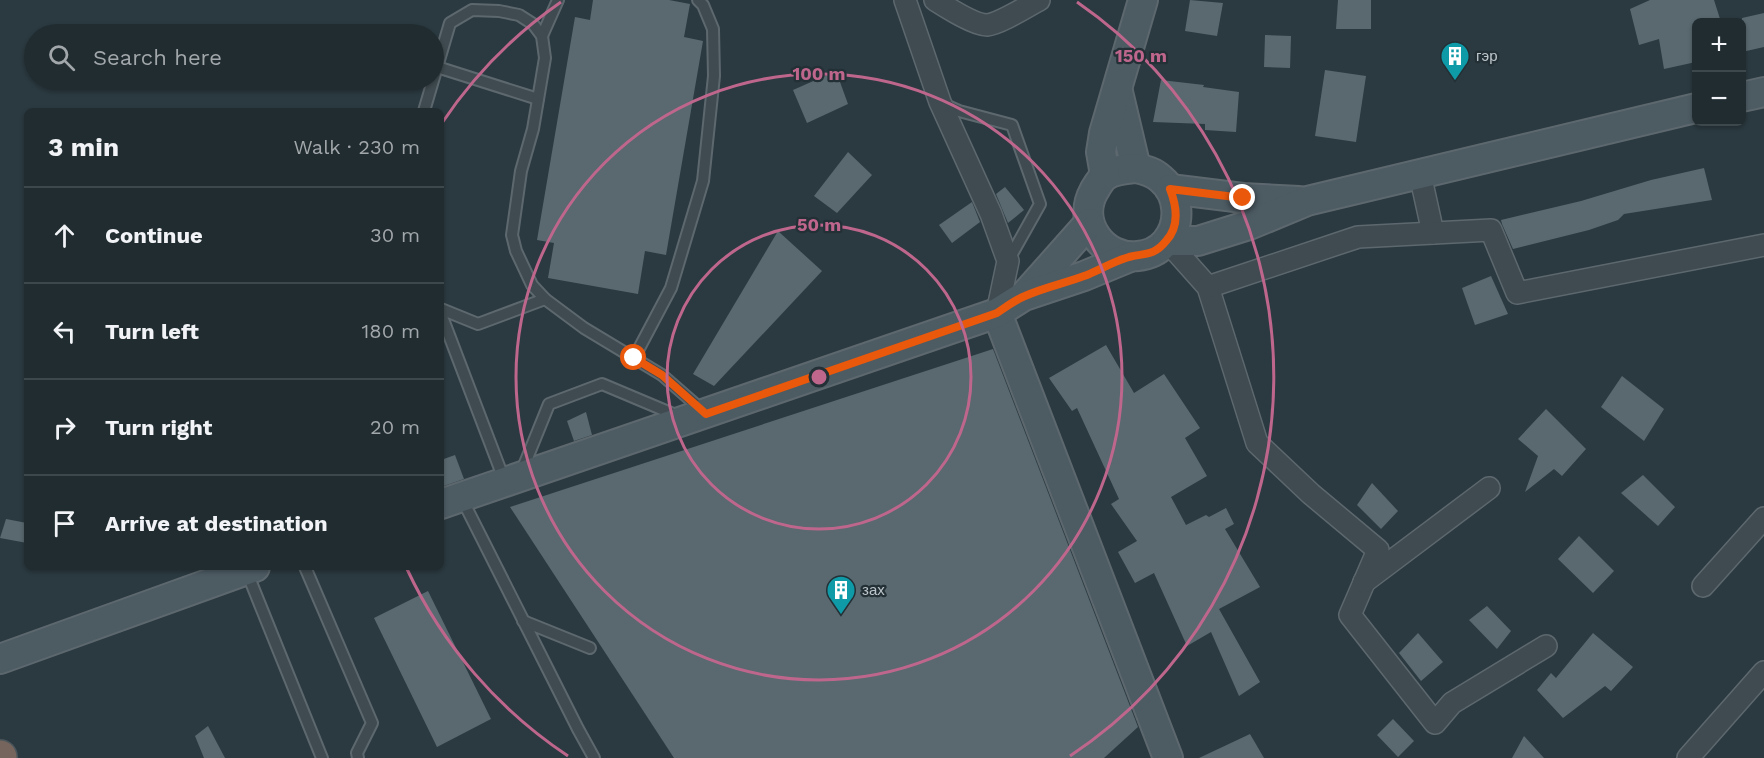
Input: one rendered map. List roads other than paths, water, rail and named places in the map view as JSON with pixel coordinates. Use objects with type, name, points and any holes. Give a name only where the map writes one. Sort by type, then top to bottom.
[{"type":"street","points":[[905,0],[940,102],[991,214],[1008,261],[997,313],[1168,758]]},
{"type":"street","points":[[935,0],[968,18],[987,25],[1013,15],[1040,0]]},
{"type":"street","points":[[1105,175],[1101,152],[1102,143],[1143,0]]},
{"type":"street","points":[[1118,90],[1136,168]]},
{"type":"street","points":[[1746,97],[1764,92]]},
{"type":"street","points":[[1167,241],[1198,241],[1249,225],[1307,201],[1692,109]]},
{"type":"street","points":[[1136,168],[1149,171],[1161,178],[1170,189],[1176,202],[1177,216],[1174,229],[1167,241],[1156,251],[1143,256],[1130,257],[1116,254],[1095,236],[1089,223],[1088,209],[1091,196],[1105,175],[1122,169],[1136,168]]},
{"type":"street","points":[[1420,174],[1433,233]]},
{"type":"street","points":[[1170,189],[1243,198],[1307,201]]},
{"type":"street","points":[[1024,296],[1089,223]]},
{"type":"street","points":[[1208,287],[1358,237],[1491,230],[1517,293],[1764,245]]},
{"type":"street","points":[[1167,241],[1208,287],[1257,443],[1311,494],[1378,550],[1350,615],[1435,723],[1452,703],[1546,646]]},
{"type":"street","points":[[451,500],[997,313],[1024,296],[1084,276],[1130,257]]},
{"type":"street","points":[[1364,583],[1489,488]]},
{"type":"street","points":[[1703,586],[1764,518]]},
{"type":"street","points":[[0,658],[245,570]]},
{"type":"street","points":[[1688,758],[1764,672]]},
{"type":"lane","points":[[558,0],[542,36],[544,58],[538,99],[533,129],[521,171],[512,235],[516,251],[532,285],[545,299],[584,328],[662,375],[698,417]]},
{"type":"lane","points":[[634,358],[671,288],[703,181],[714,76],[712,29],[703,5],[698,0]]},
{"type":"lane","points":[[444,43],[450,23],[472,10],[499,11],[519,15],[533,24],[542,36]]},
{"type":"lane","points":[[444,69],[538,99]]},
{"type":"lane","points":[[424,108],[430,90]]},
{"type":"lane","points":[[940,102],[959,111],[1012,125],[1040,204],[1008,261]]},
{"type":"lane","points":[[444,310],[478,324],[545,299]]},
{"type":"lane","points":[[444,321],[512,480]]},
{"type":"lane","points":[[512,480],[549,404],[602,384],[666,412],[698,417]]},
{"type":"lane","points":[[451,500],[523,621],[594,758]]},
{"type":"lane","points":[[252,570],[322,758]]},
{"type":"lane","points":[[306,570],[372,723],[357,753],[358,758]]},
{"type":"lane","points":[[523,621],[590,648]]},
{"type":"place","name":"гэр","points":[[1455,82]]},
{"type":"place","name":"зах","points":[[841,616]]}]
